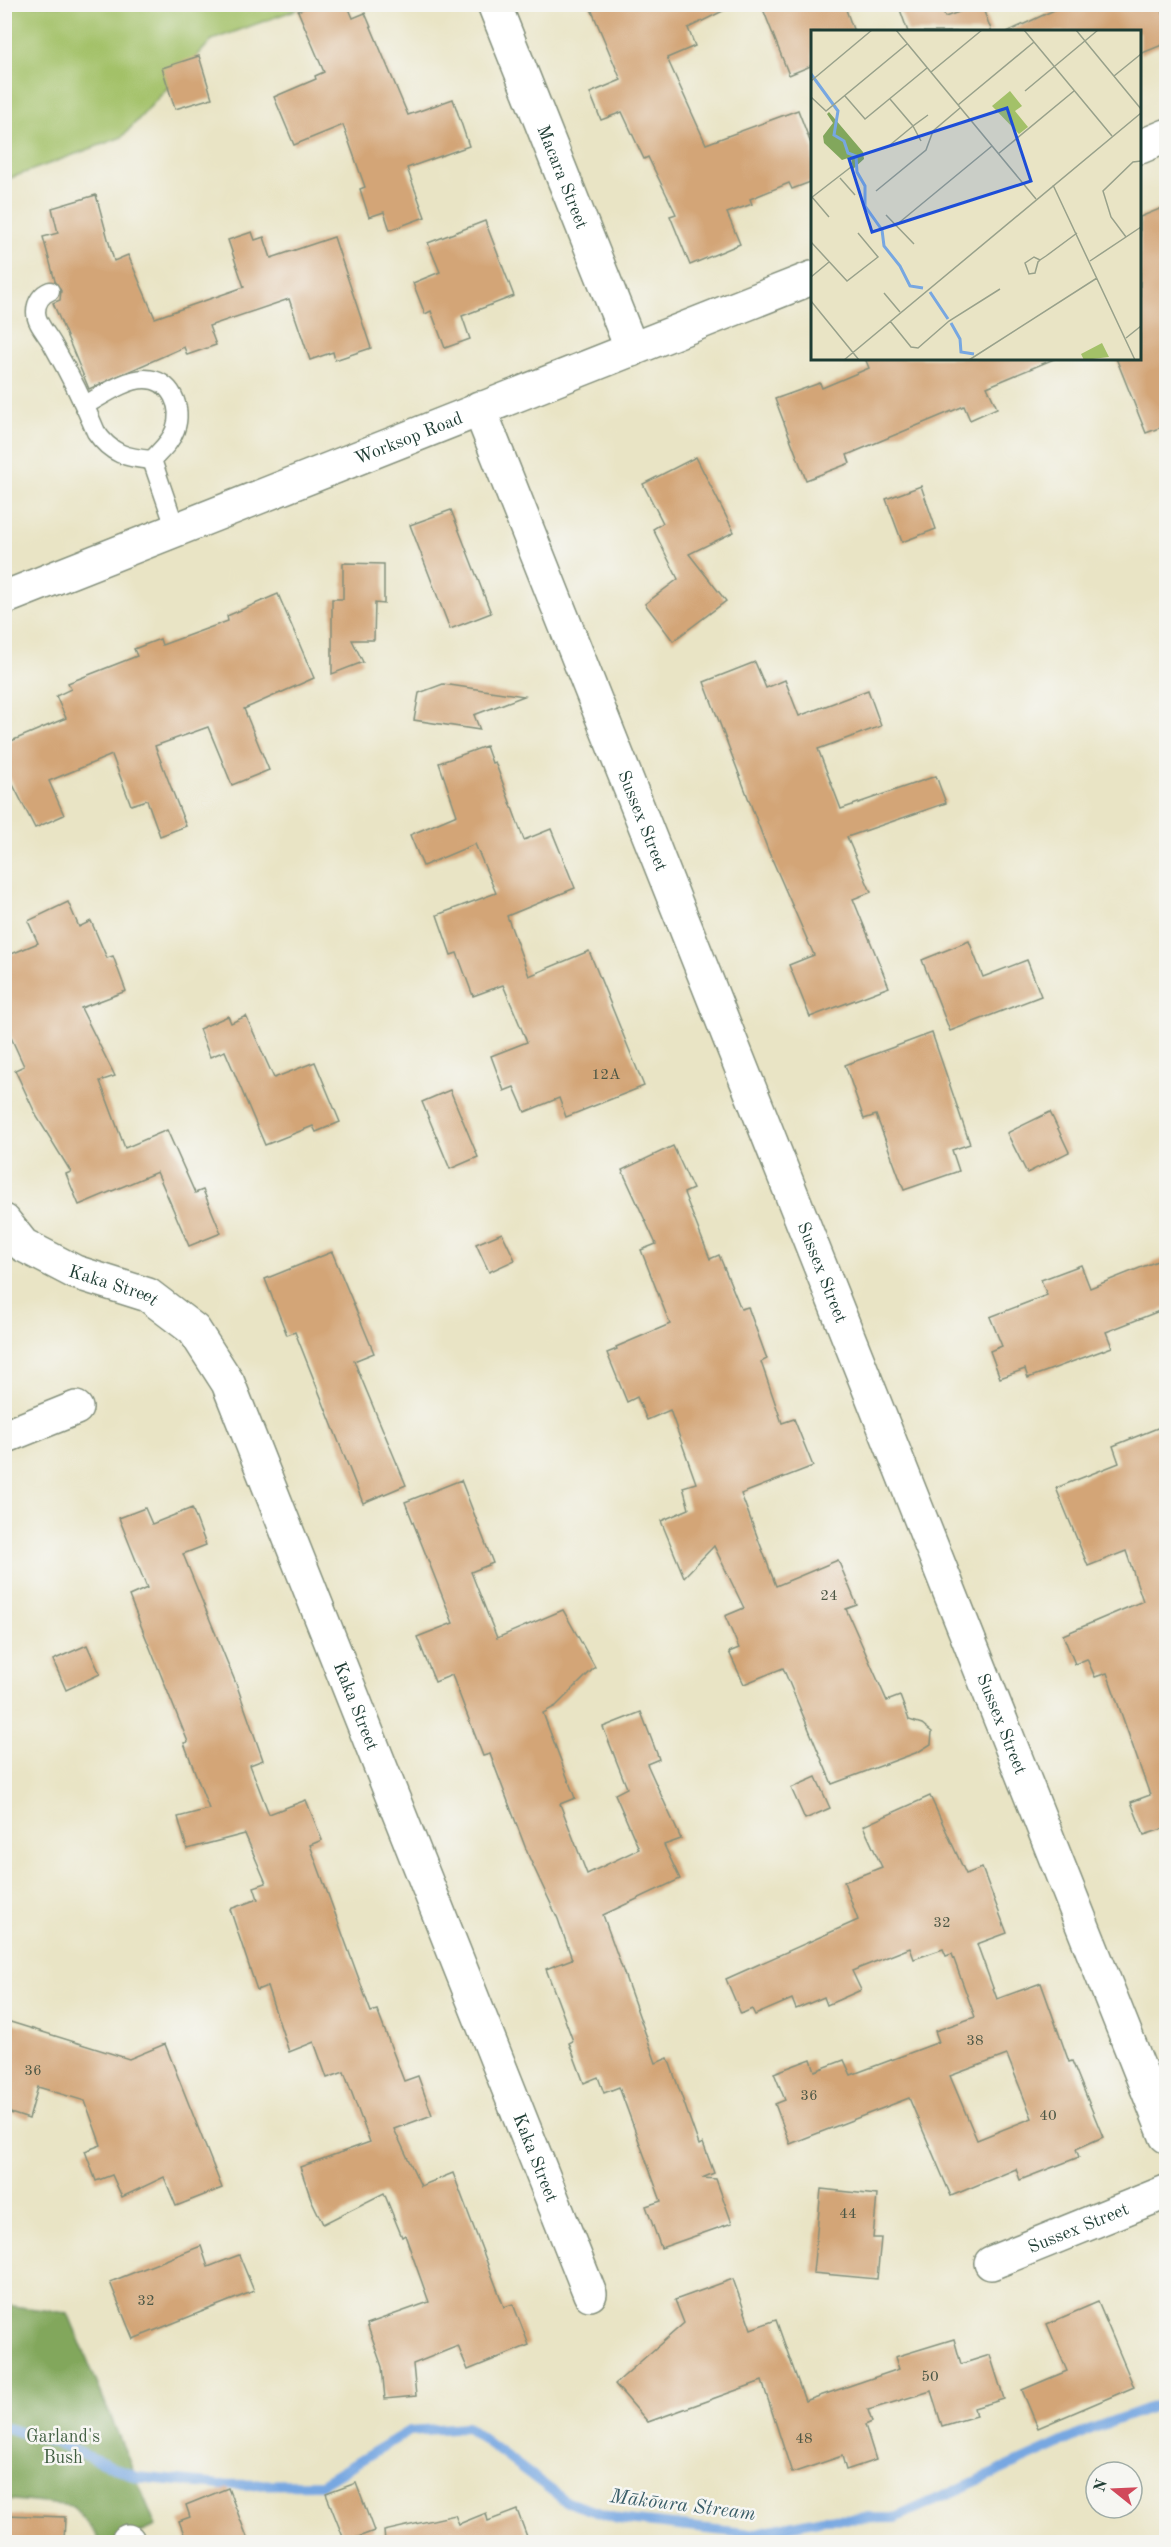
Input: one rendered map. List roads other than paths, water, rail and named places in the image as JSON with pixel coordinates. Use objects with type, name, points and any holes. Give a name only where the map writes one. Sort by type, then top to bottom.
[{"type":"street","name":"Macara Street","points":[[494,4],[632,350]]},
{"type":"street","points":[[1141,147],[1167,136]]},
{"type":"street","name":"Worksop Road","points":[[4,598],[479,408],[811,279]]},
{"type":"street","name":"Sussex Street","points":[[479,408],[1167,2136]]},
{"type":"street","name":"Kaka Street","points":[[4,1221],[23,1245],[75,1272],[148,1295],[194,1330],[228,1383],[590,2295]]},
{"type":"street","points":[[4,1437],[76,1408]]},
{"type":"street","name":"Sussex Street","points":[[991,2263],[1167,2192]]},
{"type":"lane","points":[[50,291],[43,294],[38,302],[36,312],[39,322],[85,405],[96,432],[114,452],[124,457],[152,460]]},
{"type":"lane","points":[[85,405],[133,381],[145,379],[168,388],[178,406],[177,420],[171,438],[152,460]]},
{"type":"lane","points":[[152,460],[176,530]]},
{"type":"waterway","name":"Mākōura Stream","points":[[4,2427],[64,2446],[137,2477],[220,2485],[321,2484],[409,2431],[467,2427],[567,2502],[618,2519],[752,2534],[823,2519],[895,2518],[1091,2429],[1166,2402]]},
{"type":"park label","name":"Garland's Bush","points":[[63,2446]]}]
